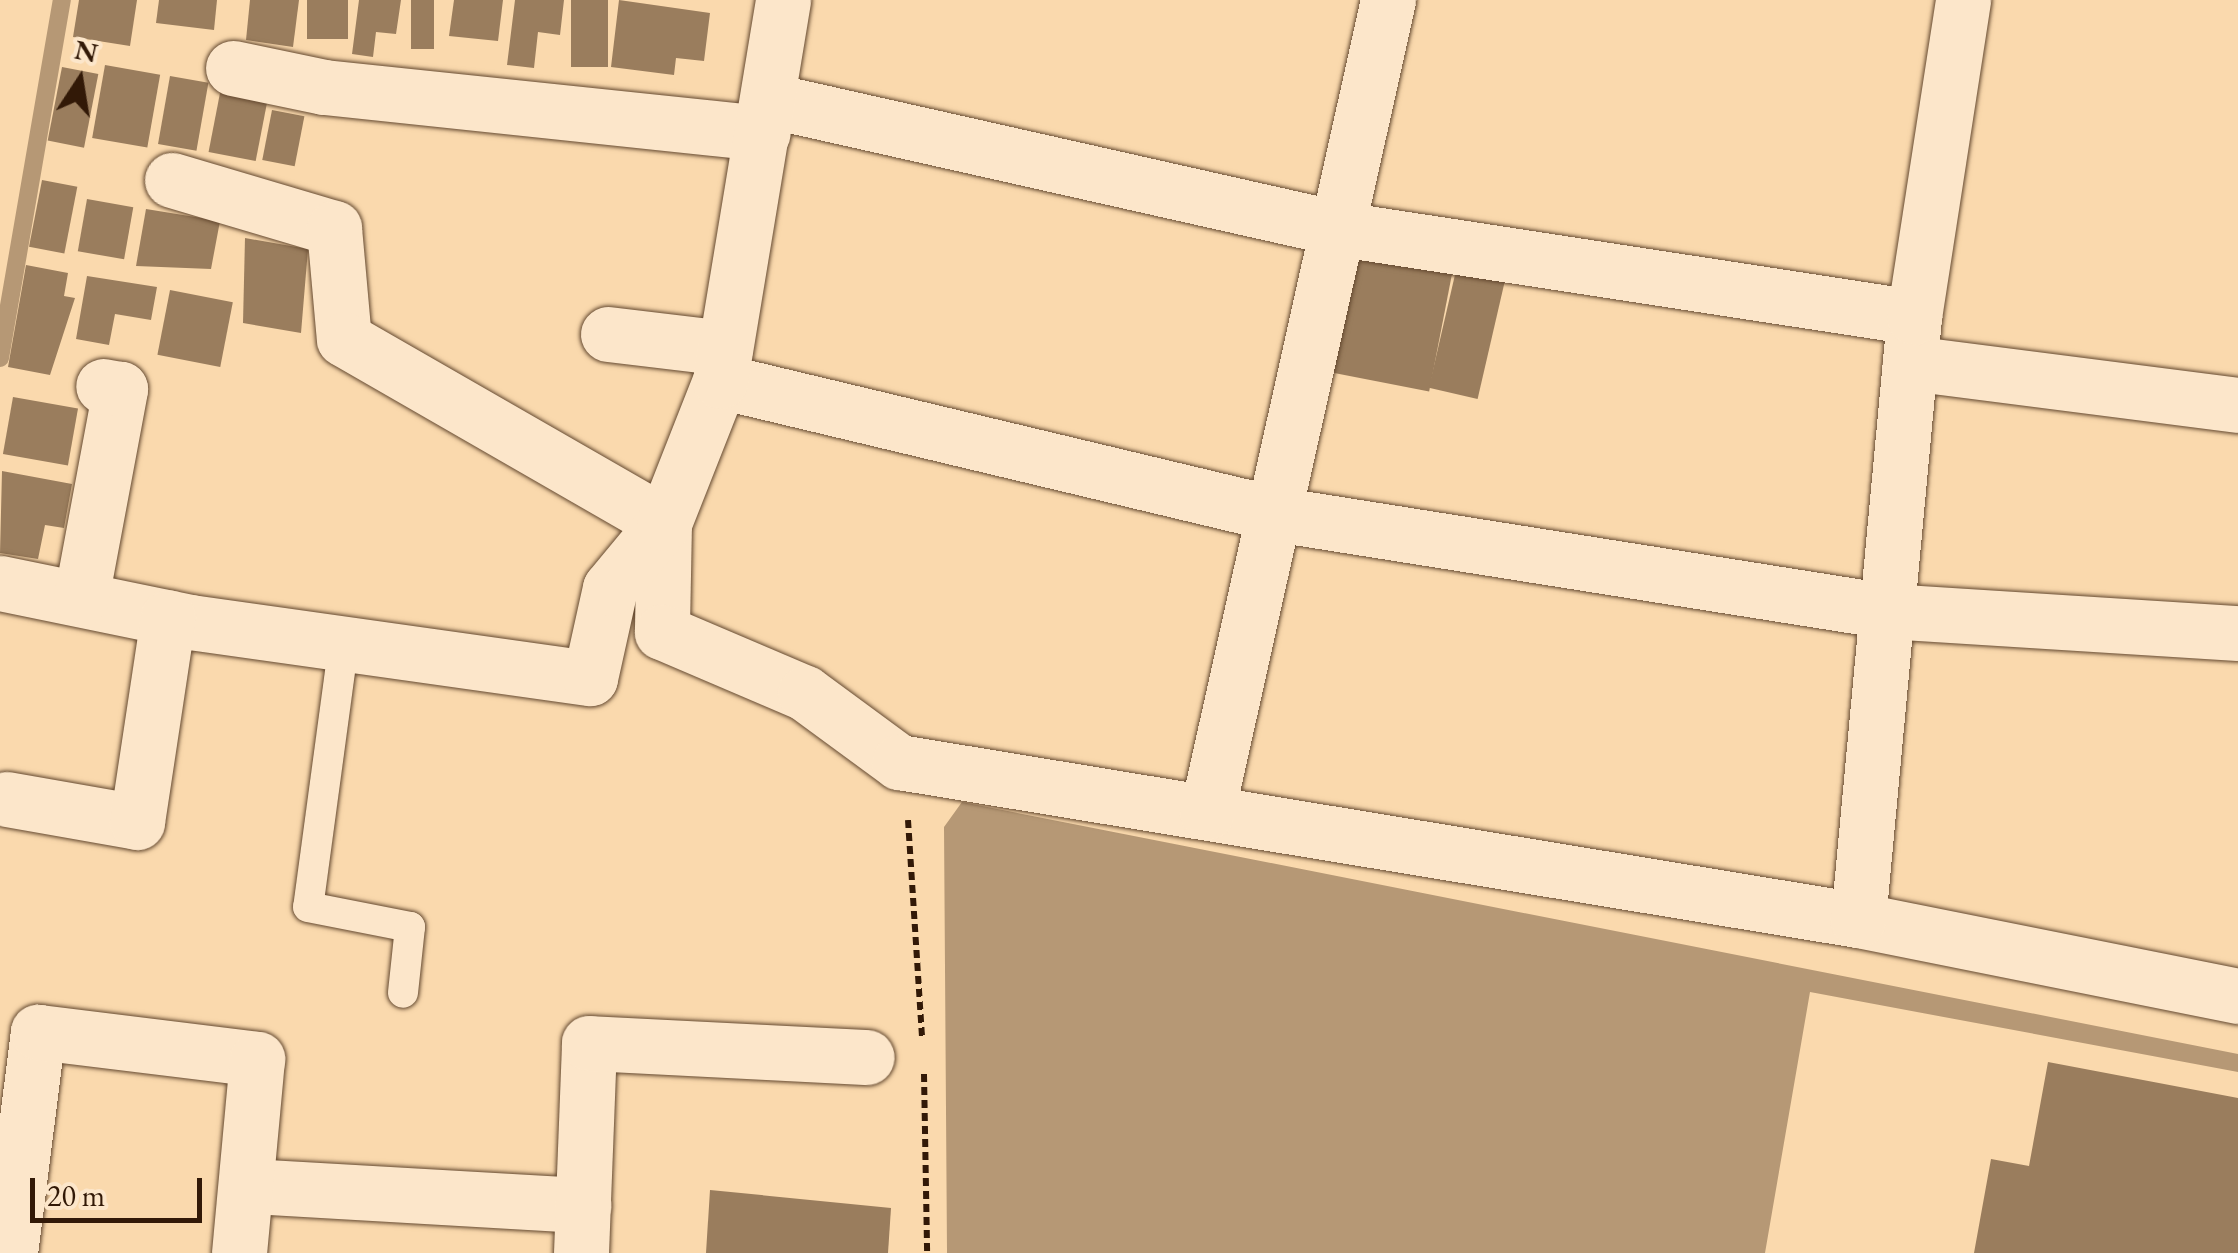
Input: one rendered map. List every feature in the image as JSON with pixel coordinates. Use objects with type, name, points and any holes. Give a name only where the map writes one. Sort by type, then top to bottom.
[{"type":"street","points":[[783,0],[722,364],[664,523],[662,632],[805,693],[899,762],[1858,920],[2238,996]]},
{"type":"street","points":[[1207,812],[1342,229],[1388,0]]},
{"type":"street","points":[[1858,920],[1912,340],[1963,0]]},
{"type":"street","points":[[234,68],[324,88],[765,117],[2238,405]]},
{"type":"street","points":[[172,180],[334,228],[344,339],[664,523]]},
{"type":"street","points":[[608,334],[1276,514],[1887,611],[2238,633]]},
{"type":"street","points":[[81,598],[120,390],[102,386]]},
{"type":"street","points":[[0,582],[168,618],[590,678],[610,588],[664,523]]},
{"type":"street","points":[[7,799],[137,822],[168,618]]},
{"type":"street","points":[[10,1253],[38,1032],[257,1059],[250,1186],[239,1253]]},
{"type":"street","points":[[250,1186],[582,1229],[589,1044],[866,1057]]},
{"type":"lane","points":[[344,642],[308,907],[410,927],[403,993]]},
{"type":"path","points":[[899,762],[913,876],[927,1253]]},
{"type":"shaded area","points":[[962,802],[2238,1054],[2238,1072],[1810,992],[1765,1253],[947,1253],[944,827]]},
{"type":"building","points":[[79,0],[137,0],[130,46],[73,37]]},
{"type":"building","points":[[159,0],[217,0],[214,30],[156,23]]},
{"type":"building","points":[[250,0],[299,0],[293,47],[246,40]]},
{"type":"building","points":[[307,0],[348,0],[348,39],[307,39]]},
{"type":"building","points":[[359,0],[401,0],[396,34],[376,32],[373,57],[352,54]]},
{"type":"building","points":[[411,0],[434,0],[434,49],[411,49]]},
{"type":"building","points":[[454,0],[503,0],[498,41],[449,36]]},
{"type":"building","points":[[515,0],[564,0],[560,35],[538,32],[534,68],[507,65]]},
{"type":"building","points":[[571,0],[608,0],[608,67],[571,67]]},
{"type":"building","points":[[619,0],[710,13],[704,61],[676,58],[674,75],[611,67]]},
{"type":"building","points":[[105,65],[160,75],[147,148],[92,138]]},
{"type":"building","points":[[62,67],[98,74],[84,148],[48,141]]},
{"type":"building","points":[[170,76],[208,83],[196,151],[158,144]]},
{"type":"building","points":[[220,93],[267,102],[256,161],[209,152]]},
{"type":"building","points":[[272,110],[304,116],[295,166],[262,160]]},
{"type":"building","points":[[42,180],[77,187],[64,254],[29,247]]},
{"type":"building","points":[[87,199],[133,207],[124,259],[78,251]]},
{"type":"building","points":[[146,209],[220,221],[211,269],[136,266]]},
{"type":"building","points":[[245,238],[308,249],[301,333],[243,323]]},
{"type":"building","points":[[1357,249],[1453,268],[1429,391],[1333,373]]},
{"type":"building","points":[[26,265],[68,273],[64,296],[75,298],[50,375],[8,367]]},
{"type":"building","points":[[1457,266],[1506,277],[1478,399],[1429,388]]},
{"type":"building","points":[[87,276],[157,287],[151,320],[115,314],[109,345],[76,339]]},
{"type":"building","points":[[170,290],[233,302],[220,367],[157,355]]},
{"type":"building","points":[[13,397],[78,408],[68,466],[3,454]]},
{"type":"building","points":[[2,471],[72,484],[64,528],[45,525],[38,559],[0,553]]},
{"type":"building","points":[[2048,1062],[2238,1098],[2238,1253],[1974,1253],[1991,1159],[2029,1166]]},
{"type":"building","points":[[710,1190],[891,1208],[888,1253],[706,1253]]},
{"type":"waterway","points":[[0,358],[62,0]]}]
